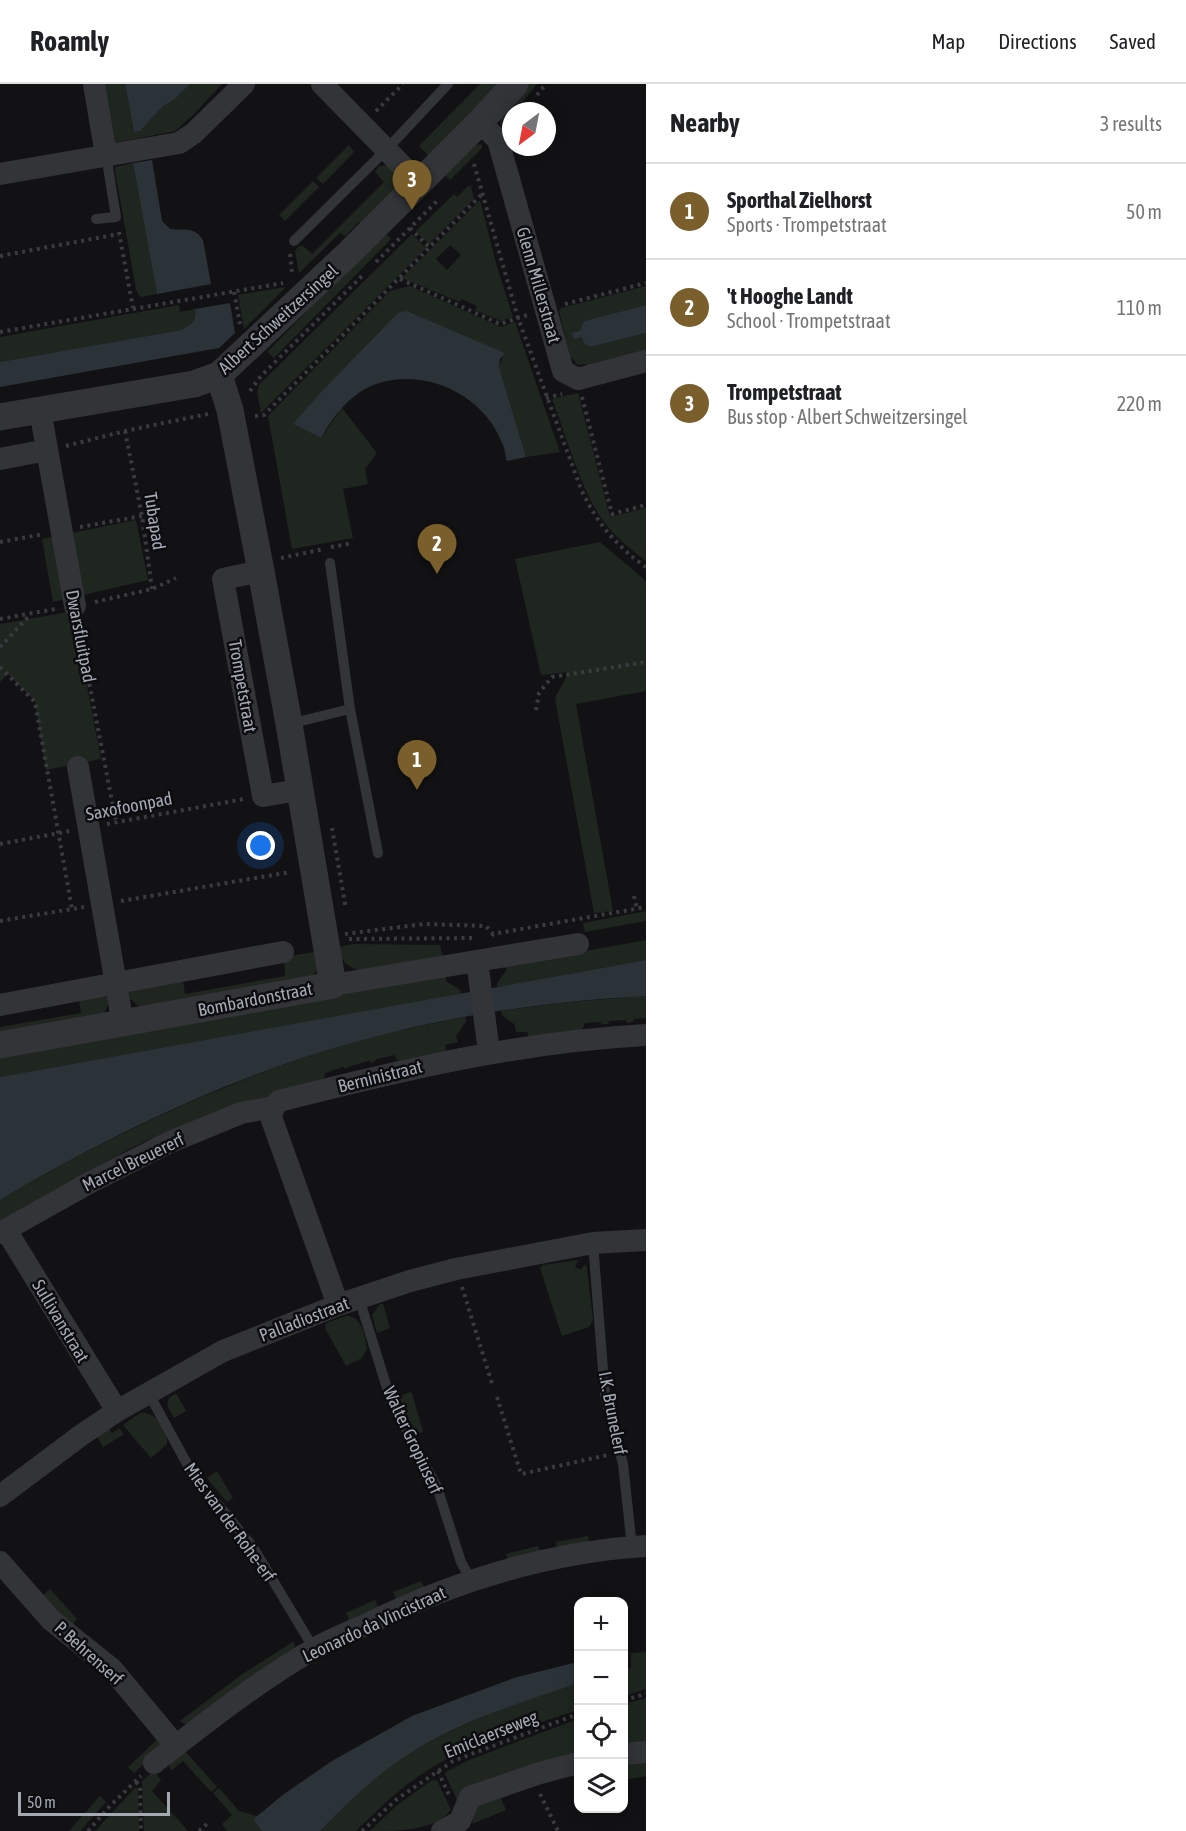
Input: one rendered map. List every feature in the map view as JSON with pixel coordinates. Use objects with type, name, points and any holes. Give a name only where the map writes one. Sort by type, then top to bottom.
[{"type":"street","points":[[94,84],[106,155]]},
{"type":"street","points":[[0,174],[179,143],[194,133],[244,84]]},
{"type":"street","points":[[322,84],[419,183]]},
{"type":"street","name":"Albert Schweitzersingel","points":[[0,417],[194,384],[219,375],[348,255],[480,123],[515,84]]},
{"type":"street","name":"Glenn Millerstraat","points":[[480,123],[498,140],[563,371],[578,378]]},
{"type":"street","points":[[578,378],[646,361]]},
{"type":"street","name":"Trompetstraat","points":[[219,375],[242,413],[261,571],[289,724],[298,790],[326,865],[326,944],[333,985]]},
{"type":"street","name":"Dwarsfluitpad","points":[[40,410],[75,606]]},
{"type":"street","points":[[0,459],[47,450]]},
{"type":"street","name":"Trompetstraat","points":[[261,571],[223,579],[263,796]]},
{"type":"street","points":[[78,767],[104,904],[123,1024]]},
{"type":"street","points":[[263,796],[298,790]]},
{"type":"street","name":"Bombardonstraat","points":[[0,1045],[402,972],[478,972],[511,956],[578,944]]},
{"type":"street","points":[[0,1005],[283,952]]},
{"type":"street","points":[[478,972],[489,1052]]},
{"type":"street","name":"Berninistraat","points":[[274,1107],[279,1101],[387,1073],[489,1052],[591,1038],[646,1035]]},
{"type":"street","name":"Marcel Breuererf","points":[[3,1232],[89,1183],[168,1143],[241,1113],[274,1107]]},
{"type":"street","name":"Walter Gropiuserf","points":[[274,1107],[271,1117],[348,1302]]},
{"type":"street","name":"Sullivanstraat","points":[[3,1232],[117,1412]]},
{"type":"street","name":"Palladiostraat","points":[[0,1496],[80,1436],[223,1351],[348,1302],[456,1269],[593,1243],[646,1240]]},
{"type":"street","name":"Leonardo da Vincistraat","points":[[154,1763],[243,1696],[314,1649],[411,1602],[471,1580],[540,1561],[639,1547]]},
{"type":"street","name":"P. Behrenserf","points":[[0,1562],[51,1620],[112,1669],[176,1746]]},
{"type":"street","points":[[628,1754],[646,1752]]},
{"type":"street","points":[[456,1828],[470,1797],[574,1764]]},
{"type":"lane","points":[[294,241],[387,150],[448,84]]},
{"type":"lane","points":[[96,219],[116,217],[106,155]]},
{"type":"lane","points":[[330,563],[350,709],[378,853]]},
{"type":"lane","points":[[289,724],[350,709]]},
{"type":"lane","name":"I.K. Brunelerf","points":[[593,1243],[605,1395],[620,1453],[639,1547]]},
{"type":"lane","name":"Walter Gropiuserf","points":[[348,1302],[391,1401],[437,1487],[461,1562],[471,1580]]},
{"type":"lane","name":"Mies van der Rohe-erf","points":[[149,1394],[192,1473],[253,1547],[314,1649]]},
{"type":"path","points":[[361,125],[403,84]]},
{"type":"path","points":[[47,450],[125,431],[242,413],[264,415],[483,193]]},
{"type":"path","points":[[116,217],[133,308]]},
{"type":"path","points":[[402,220],[429,247]]},
{"type":"path","points":[[0,256],[119,234]]},
{"type":"path","name":"Albert Schweitzersingel","points":[[0,332],[284,283],[292,273],[289,251],[294,241]]},
{"type":"path","points":[[578,378],[612,514],[646,505]]},
{"type":"path","name":"Tubapad","points":[[125,431],[142,516],[152,589],[176,578]]},
{"type":"path","points":[[261,571],[283,556],[353,543]]},
{"type":"path","name":"Dwarsfluitpad","points":[[75,606],[116,822]]},
{"type":"path","points":[[0,647],[32,614]]},
{"type":"path","points":[[536,710],[539,693],[552,678],[646,662]]},
{"type":"path","points":[[0,667],[35,702],[72,909]]},
{"type":"path","name":"Saxofoonpad","points":[[0,844],[263,796]]},
{"type":"path","points":[[0,921],[326,865]]},
{"type":"path","points":[[634,896],[638,909]]},
{"type":"path","points":[[490,939],[494,934],[646,908]]},
{"type":"path","points":[[326,944],[351,939],[478,939]]},
{"type":"path","points":[[484,939],[490,939],[505,946],[511,956]]},
{"type":"path","points":[[456,1269],[494,1387]]},
{"type":"path","points":[[497,1397],[521,1474],[620,1453]]},
{"type":"path","points":[[628,1699],[646,1694]]},
{"type":"path","name":"Emiclaerseweg","points":[[362,1831],[397,1799],[453,1761],[574,1716]]},
{"type":"path","points":[[88,1831],[154,1763]]},
{"type":"path","points":[[532,1776],[558,1831]]},
{"type":"path","points":[[136,1782],[140,1786],[141,1831]]},
{"type":"path","points":[[199,1831],[208,1822]]},
{"type":"shaded area","points":[[104,84],[125,84],[134,132],[140,131],[162,107],[175,99],[190,84],[222,84],[175,131],[115,143]]},
{"type":"shaded area","points":[[125,84],[190,84],[175,99],[162,107],[140,131],[134,132]]},
{"type":"shaded area","points":[[480,84],[502,84],[431,158],[419,146]]},
{"type":"shaded area","points":[[527,84],[537,84],[522,102],[513,102]]},
{"type":"shaded area","points":[[482,144],[482,148],[450,180],[443,174],[475,145]]},
{"type":"shaded area","points":[[349,145],[354,152],[323,184],[316,178]]},
{"type":"shaded area","points":[[152,160],[162,221],[170,229],[189,230],[200,236],[203,240],[211,284],[157,294],[133,163]]},
{"type":"shaded area","points":[[133,163],[157,294],[141,297],[136,289],[115,171],[115,167]]},
{"type":"shaded area","points":[[385,165],[396,172],[400,184],[363,226],[359,222],[345,236],[340,233],[299,273],[295,251],[299,246],[303,246],[312,254],[384,182],[375,172],[378,167]]},
{"type":"shaded area","points":[[313,181],[319,187],[285,221],[279,215]]},
{"type":"shaded area","points":[[468,186],[471,186],[474,199],[429,244],[416,231],[454,194],[457,197]]},
{"type":"shaded area","points":[[480,200],[513,317],[501,321],[475,310],[477,306],[462,299],[460,302],[402,278]],"holes":[[[450,245],[461,255],[447,270],[436,259]]]},
{"type":"shaded area","points":[[385,232],[391,239],[274,358],[267,352]]},
{"type":"shaded area","points":[[412,234],[426,248],[261,413],[257,392],[259,385]]},
{"type":"shaded area","points":[[410,286],[501,327],[515,322],[560,452],[526,457],[499,367],[504,353],[407,311],[293,424],[321,438],[342,408],[377,453],[365,469],[368,484],[343,489],[353,538],[292,549],[268,416],[390,291]]},
{"type":"shaded area","points":[[646,286],[646,305],[584,321],[581,331],[573,333],[582,337],[590,347],[646,333],[646,355],[588,370],[586,364],[578,365],[570,356],[559,311],[561,308]]},
{"type":"shaded area","points":[[286,287],[244,329],[238,295]]},
{"type":"shaded area","points":[[230,303],[235,333],[219,348],[0,387],[0,362],[181,330],[193,322],[195,309]]},
{"type":"shaded area","points":[[179,305],[180,312],[195,309],[193,322],[181,330],[0,362],[0,337]]},
{"type":"shaded area","points":[[646,305],[646,333],[590,347],[584,343],[582,337],[574,339],[572,333],[580,331],[584,321]]},
{"type":"shaded area","points":[[407,311],[505,353],[500,359],[499,367],[526,457],[507,461],[503,445],[482,411],[451,389],[414,379],[376,384],[359,393],[338,413],[321,438],[293,424],[398,313]]},
{"type":"shaded area","points":[[578,393],[610,517],[646,508],[646,561],[604,522],[579,474],[552,399]]},
{"type":"shaded area","points":[[136,520],[148,580],[53,602],[42,539]]},
{"type":"shaded area","points":[[600,542],[646,581],[646,691],[576,704],[613,911],[594,913],[555,698],[569,672],[541,675],[515,559]]},
{"type":"shaded area","points":[[74,611],[101,759],[46,770],[35,701],[8,674],[0,682],[0,624]]},
{"type":"shaded area","points":[[646,911],[646,921],[585,932],[583,923]]},
{"type":"shaded area","points":[[646,940],[646,960],[497,987],[497,983],[507,969],[502,966]]},
{"type":"shaded area","points":[[354,944],[440,945],[443,958],[359,970],[345,962],[338,947]]},
{"type":"shaded area","points":[[320,951],[319,968],[311,978],[141,1008],[129,998],[129,992],[183,981],[185,994],[285,976],[284,957]]},
{"type":"shaded area","points":[[646,960],[646,996],[497,1011],[387,1033],[305,1057],[171,1110],[84,1153],[0,1200],[0,1077]]},
{"type":"shaded area","points":[[446,976],[446,981],[460,990],[461,994],[0,1077],[0,1055]]},
{"type":"shaded area","points":[[106,994],[110,1002],[103,1015],[0,1036],[0,1027],[81,1013],[79,1000]]},
{"type":"shaded area","points":[[646,996],[646,1018],[634,1019],[633,1022],[627,1023],[625,1020],[609,1021],[608,1024],[585,1023],[582,1030],[529,1037],[527,1032],[516,1032],[515,1025],[502,1015],[501,1011],[569,1002]]},
{"type":"shaded area","points":[[465,1017],[466,1022],[456,1036],[458,1042],[445,1045],[446,1051],[398,1061],[394,1055],[377,1059],[373,1063],[369,1061],[345,1069],[343,1067],[325,1073],[324,1080],[200,1118],[135,1146],[0,1222],[0,1200],[84,1153],[170,1111],[258,1074],[349,1043]]},
{"type":"shaded area","points":[[578,1260],[575,1267],[581,1270],[585,1264],[587,1268],[593,1320],[589,1327],[562,1336],[540,1268],[543,1265]]},
{"type":"shaded area","points":[[380,1304],[383,1304],[390,1328],[377,1333],[372,1315]]},
{"type":"shaded area","points":[[346,1316],[356,1319],[359,1323],[364,1333],[367,1349],[362,1358],[346,1366],[325,1328],[326,1323]]},
{"type":"shaded area","points":[[410,1392],[423,1432],[416,1434],[398,1397]]},
{"type":"shaded area","points":[[176,1393],[186,1411],[174,1418],[167,1405],[169,1398]]},
{"type":"shaded area","points":[[140,1413],[151,1415],[160,1422],[167,1438],[167,1444],[151,1458],[123,1425]]},
{"type":"shaded area","points":[[108,1426],[112,1433],[119,1428],[124,1434],[103,1447],[97,1436]]},
{"type":"shaded area","points":[[217,1471],[233,1498],[227,1502],[207,1478]]},
{"type":"shaded area","points":[[588,1536],[590,1544],[557,1550],[556,1542]]},
{"type":"shaded area","points":[[538,1546],[540,1552],[508,1560],[506,1554]]},
{"type":"shaded area","points":[[421,1581],[424,1587],[397,1600],[393,1592]]},
{"type":"shaded area","points":[[50,1589],[77,1619],[72,1625],[41,1597]]},
{"type":"shaded area","points":[[375,1600],[378,1607],[349,1620],[346,1613]]},
{"type":"shaded area","points":[[294,1641],[295,1649],[187,1725],[180,1721],[241,1675]]},
{"type":"shaded area","points":[[646,1652],[646,1689],[628,1695],[628,1669],[631,1668],[631,1653]]},
{"type":"shaded area","points":[[574,1663],[574,1684],[494,1712],[433,1740],[401,1759],[376,1778],[320,1831],[262,1831],[254,1821],[284,1794],[332,1761],[412,1716],[517,1677]]},
{"type":"shaded area","points":[[574,1684],[574,1711],[458,1753],[404,1787],[356,1831],[320,1831],[353,1798],[401,1759],[452,1730]]},
{"type":"shaded area","points":[[646,1698],[646,1745],[628,1747],[628,1703]]},
{"type":"shaded area","points":[[574,1721],[574,1757],[457,1800],[445,1774],[469,1760]]},
{"type":"shaded area","points":[[158,1739],[163,1747],[134,1773],[128,1767]]},
{"type":"shaded area","points":[[185,1751],[217,1787],[211,1792],[183,1761],[172,1770],[170,1769],[169,1762]]},
{"type":"shaded area","points":[[646,1758],[646,1776],[628,1779],[628,1760]]},
{"type":"shaded area","points":[[151,1773],[157,1774],[161,1780],[152,1791],[188,1831],[144,1831],[142,1781]]},
{"type":"shaded area","points":[[432,1780],[437,1780],[451,1810],[444,1817],[426,1826],[392,1831],[370,1831],[396,1806]]},
{"type":"shaded area","points":[[136,1787],[139,1831],[95,1831]]},
{"type":"shaded area","points":[[219,1788],[239,1811],[257,1816],[254,1821],[262,1831],[227,1831],[222,1824],[232,1815],[213,1793]]},
{"type":"shaded area","points":[[100,1796],[106,1802],[80,1831],[69,1831]]},
{"type":"shaded area","points":[[500,1796],[506,1810],[472,1824],[476,1805]]},
{"type":"place","name":"Trompetstraat","points":[[412,210]]},
{"type":"place","name":"'t Hooghe Landt","points":[[437,574]]},
{"type":"place","name":"Sporthal Zielhorst","points":[[417,790]]}]
